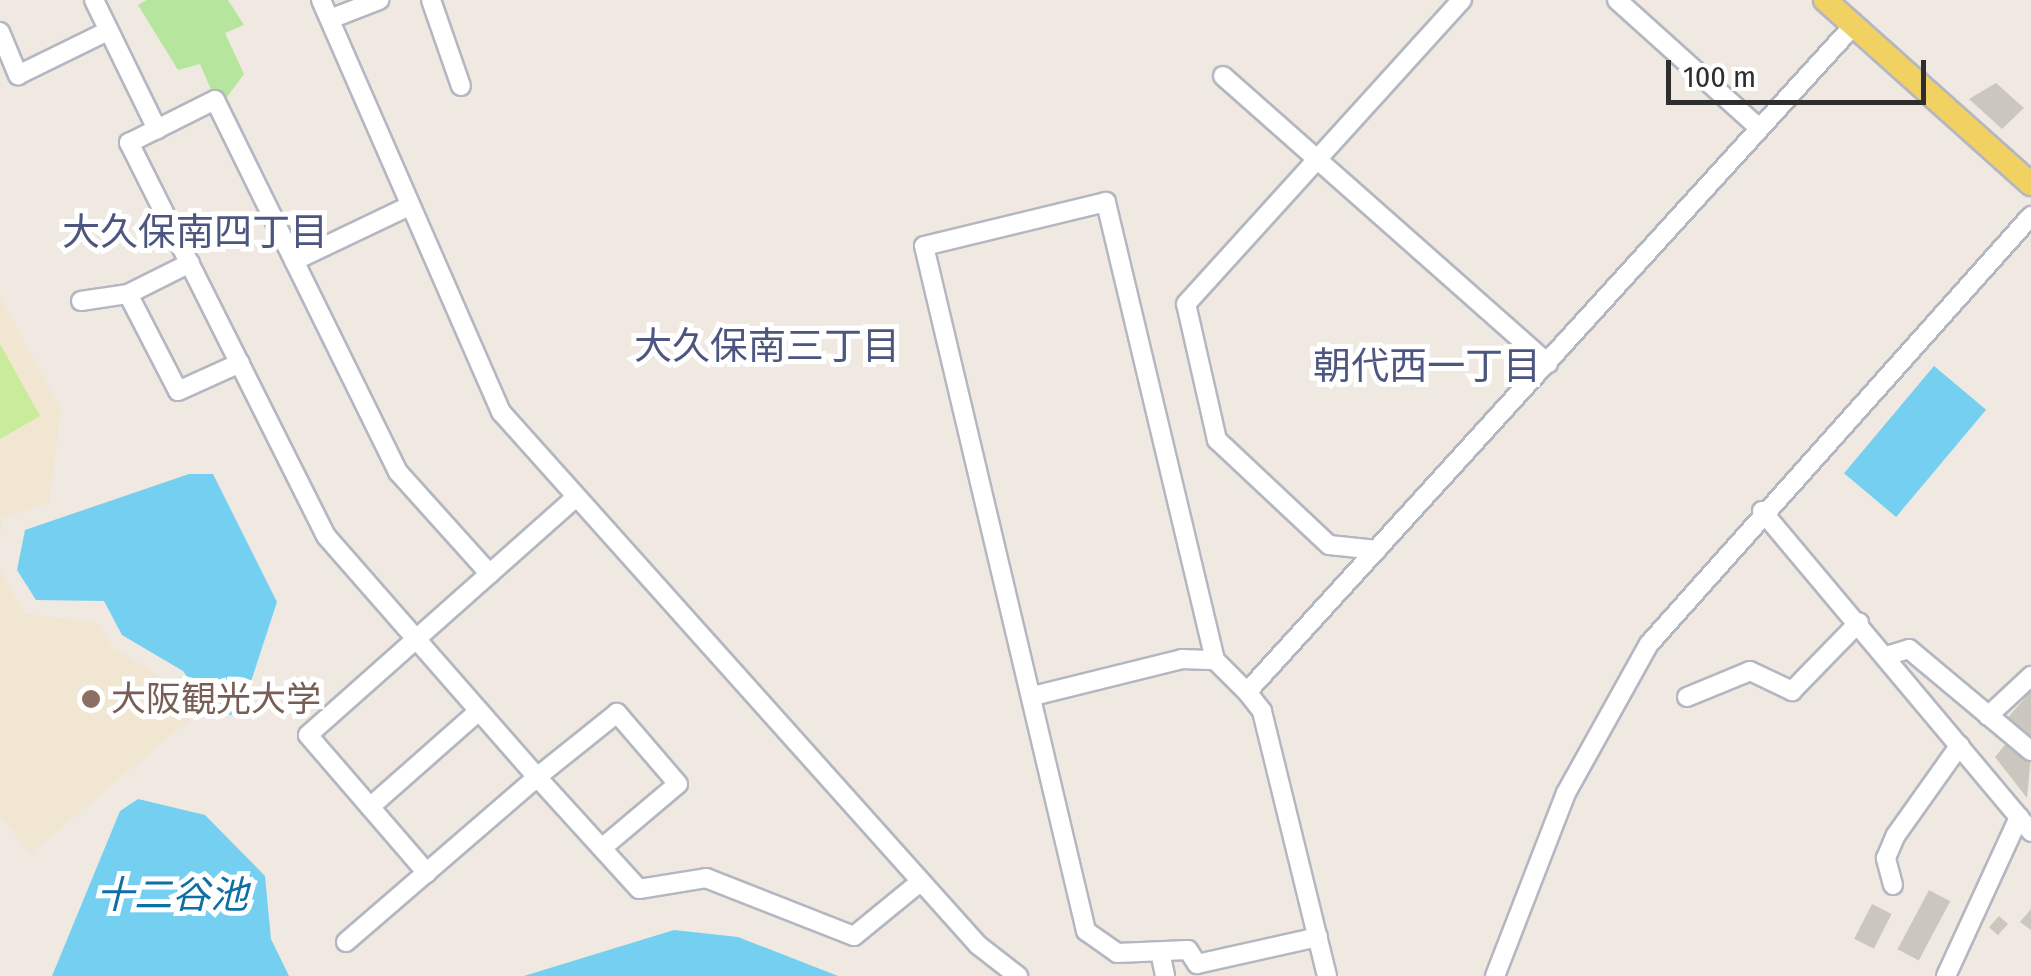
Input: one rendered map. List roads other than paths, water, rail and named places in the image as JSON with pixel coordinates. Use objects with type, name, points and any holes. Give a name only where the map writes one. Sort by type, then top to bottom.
[{"type":"main road","points":[[1825,0],[2031,184]]},
{"type":"street","points":[[94,0],[158,128]]},
{"type":"street","points":[[321,0],[486,390],[574,498],[920,882],[1018,976]]},
{"type":"street","points":[[330,19],[380,0]]},
{"type":"street","points":[[431,0],[462,86]]},
{"type":"street","points":[[1377,550],[1329,545],[1216,440],[1186,304],[1462,0]]},
{"type":"street","points":[[1617,0],[1759,128]]},
{"type":"street","points":[[1247,692],[1853,26]]},
{"type":"street","points":[[0,32],[18,75],[108,30]]},
{"type":"street","points":[[1223,76],[1548,364]]},
{"type":"street","points":[[490,574],[398,472],[216,100],[130,143],[326,536],[639,890],[706,878],[854,936],[920,882]]},
{"type":"street","points":[[1318,937],[1198,964],[1188,950],[1117,953],[1086,931],[1034,696],[924,246],[1106,202],[1215,660],[1262,711],[1318,937],[1327,976]]},
{"type":"street","points":[[294,261],[407,206]]},
{"type":"street","points":[[1495,976],[1566,793],[1624,684],[1762,511],[2031,216]]},
{"type":"street","points":[[81,300],[128,294],[190,263]]},
{"type":"street","points":[[128,294],[178,392],[240,363]]},
{"type":"street","points":[[427,873],[308,735],[574,498]]},
{"type":"street","points":[[1762,511],[2031,832]]},
{"type":"street","points":[[1687,697],[1750,671],[1792,691],[1858,622]]},
{"type":"street","points":[[1886,656],[1908,648],[2031,751]]},
{"type":"street","points":[[1034,696],[1215,660]]},
{"type":"street","points":[[1988,716],[2031,676]]},
{"type":"street","points":[[370,806],[480,712]]},
{"type":"street","points":[[346,942],[617,712],[678,784],[602,848]]},
{"type":"street","points":[[1893,885],[1886,858],[1896,835],[1960,745]]},
{"type":"street","points":[[1946,976],[2019,817]]},
{"type":"street","points":[[1160,952],[1166,976]]},
{"type":"water","points":[[1934,366],[1986,410],[1896,517],[1844,473]]},
{"type":"water","points":[[189,474],[213,474],[277,602],[240,715],[214,714],[183,671],[122,635],[104,601],[36,600],[17,570],[25,530]]},
{"type":"water","name":"十二谷池","points":[[138,799],[205,815],[265,876],[271,939],[289,976],[52,976],[120,811]]},
{"type":"water","points":[[674,930],[738,937],[838,976],[524,976]]},
{"type":"place","name":"大阪観光大学","points":[[91,699]]},
{"type":"district","name":"大久保南四丁目","points":[[195,233]]},
{"type":"district","name":"大久保南三丁目","points":[[767,347]]},
{"type":"district","name":"朝代西一丁目","points":[[1427,367]]}]
